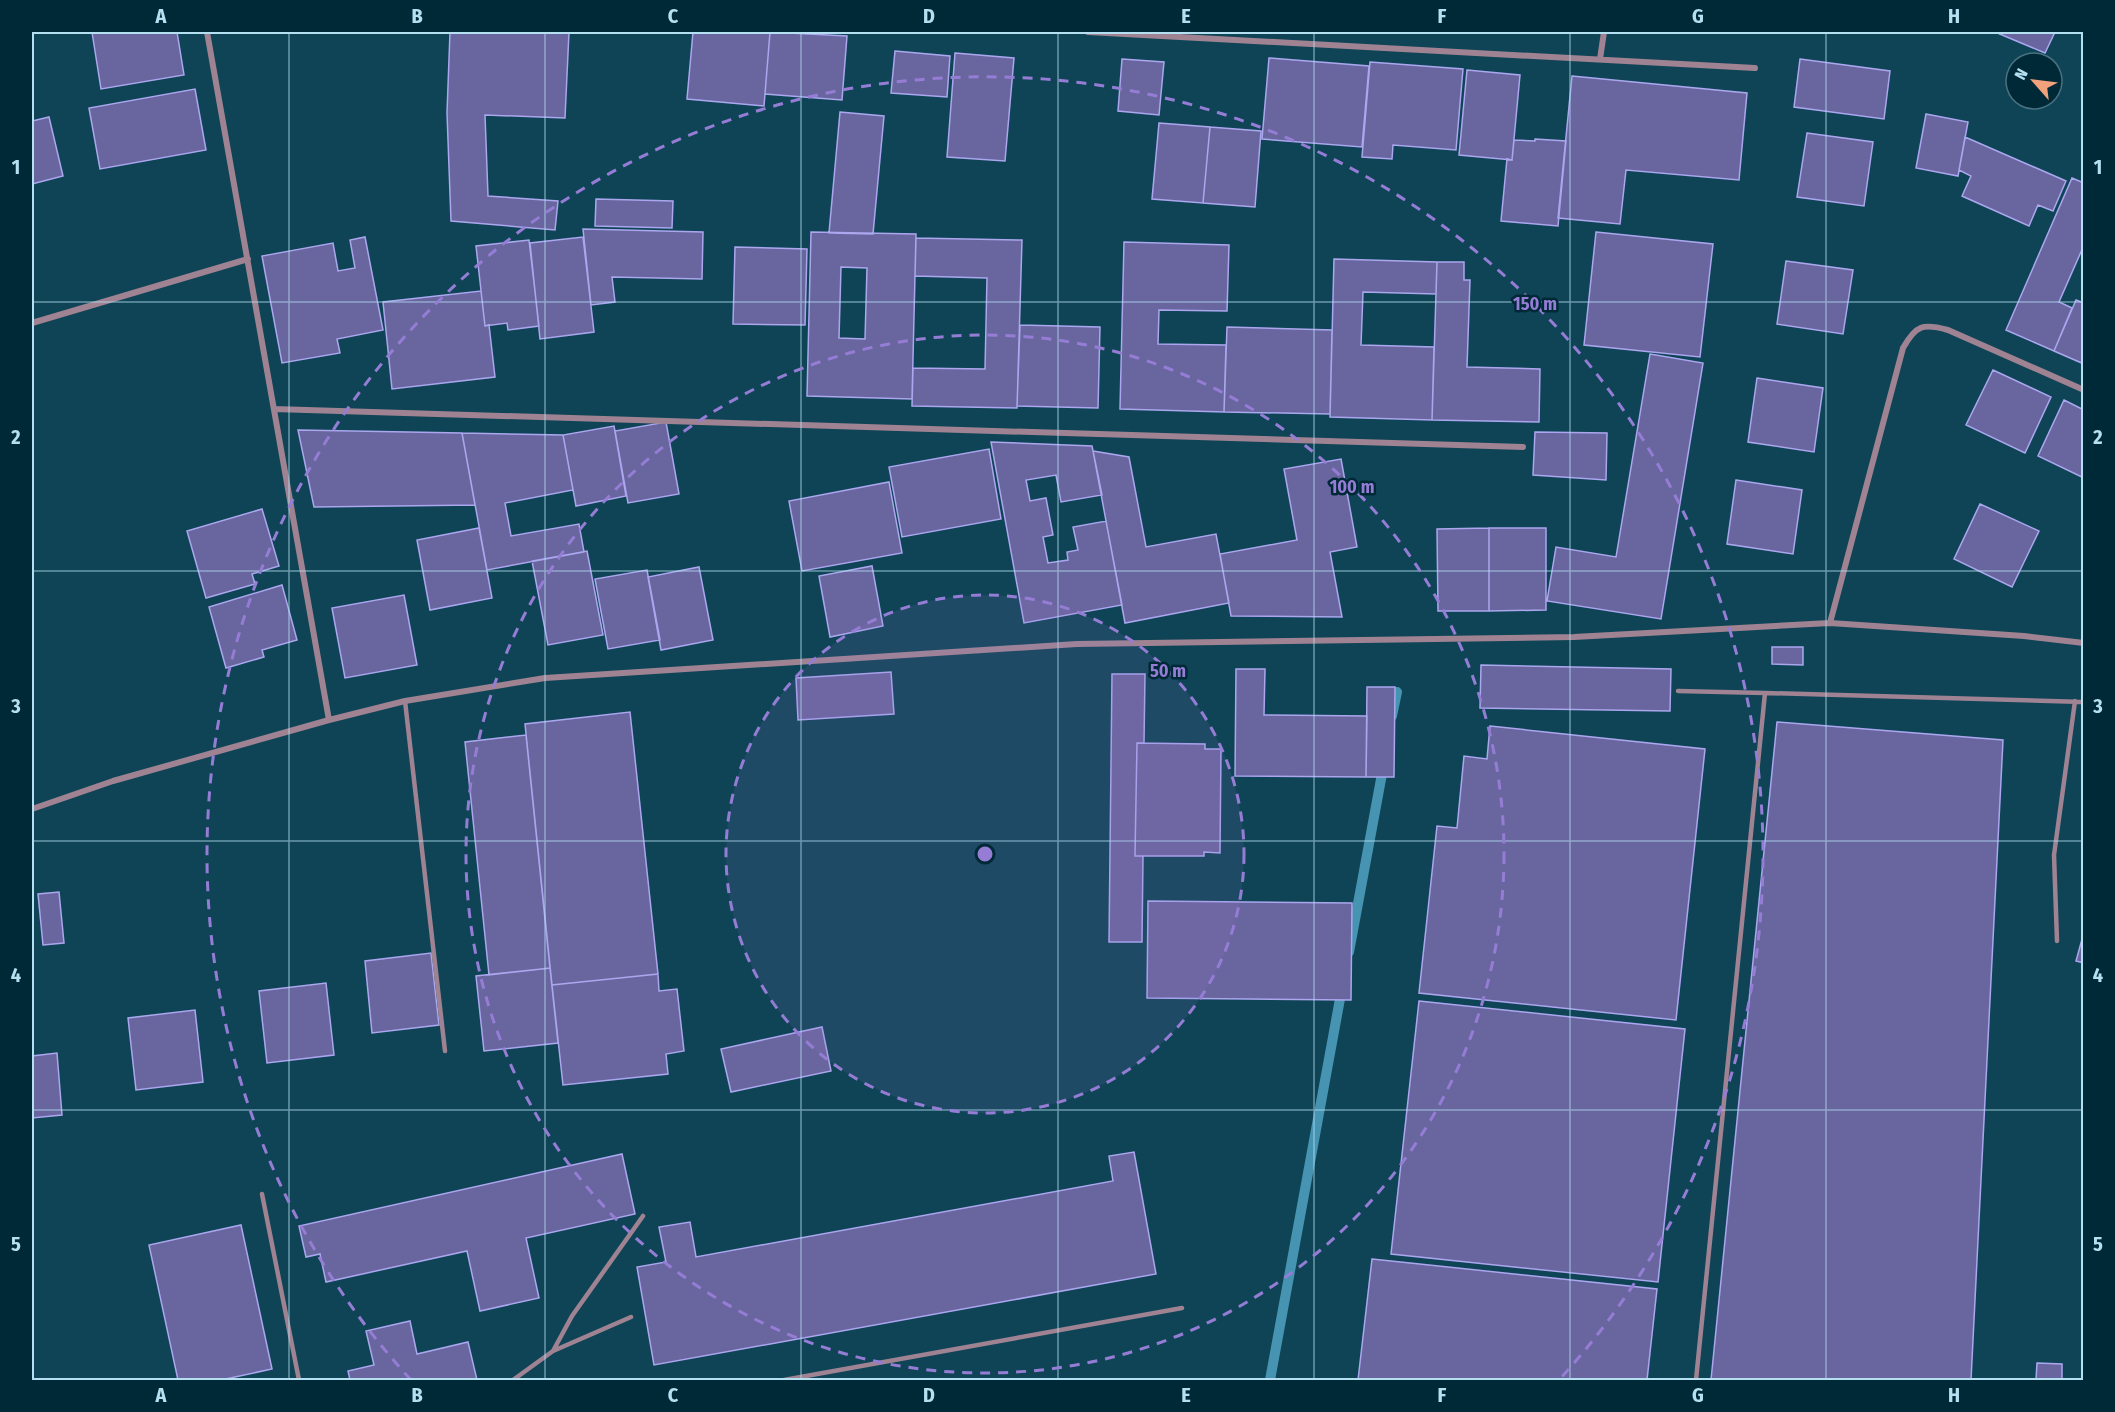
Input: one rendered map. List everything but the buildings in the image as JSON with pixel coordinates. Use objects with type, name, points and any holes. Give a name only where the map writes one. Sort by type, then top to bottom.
[{"type":"street","points":[[207,32],[329,720]]},
{"type":"street","points":[[1088,32],[1755,68]]},
{"type":"street","points":[[1251,40],[1252,32]]},
{"type":"street","points":[[1600,59],[1604,32]]},
{"type":"street","points":[[32,323],[248,259]]},
{"type":"street","points":[[1830,623],[1903,348],[1912,331],[1929,325],[1948,330],[2084,390]]},
{"type":"street","points":[[274,409],[1523,447]]},
{"type":"street","points":[[32,809],[113,781],[329,720],[405,701],[545,678],[1077,644],[1574,637],[1830,623],[2024,636],[2084,643]]},
{"type":"lane","points":[[1678,691],[2084,702]]},
{"type":"lane","points":[[1696,1380],[1765,693]]},
{"type":"lane","points":[[405,701],[445,1051]]},
{"type":"lane","points":[[2057,940],[2054,855],[2075,701]]},
{"type":"lane","points":[[262,1194],[299,1380]]},
{"type":"lane","points":[[554,1351],[572,1316],[643,1216]]},
{"type":"lane","points":[[784,1380],[1182,1308]]},
{"type":"lane","points":[[513,1380],[554,1351],[631,1317]]},
{"type":"waterway","points":[[1392,716],[1397,692]]},
{"type":"waterway","points":[[1349,952],[1384,763]]},
{"type":"waterway","points":[[1270,1380],[1342,988]]}]
